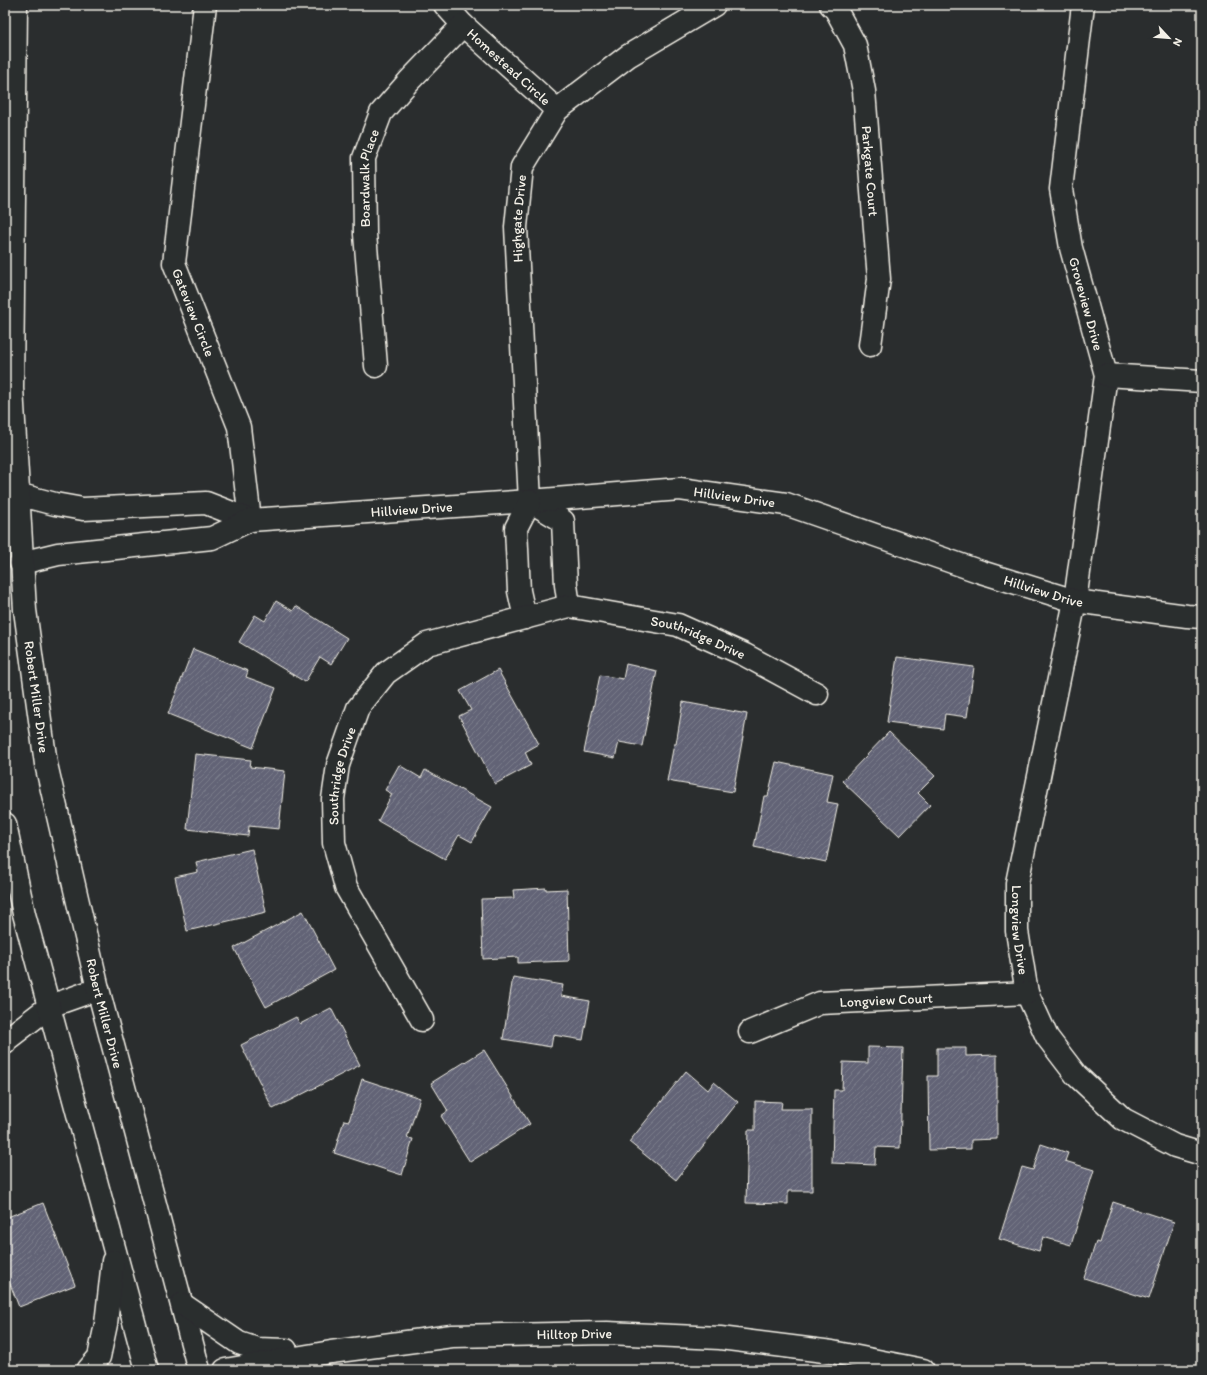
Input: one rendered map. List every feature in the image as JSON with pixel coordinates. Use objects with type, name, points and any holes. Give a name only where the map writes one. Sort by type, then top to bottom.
[{"type":"street","name":"Robert Miller Drive","points":[[16,5],[12,388],[21,563],[25,610],[46,764],[98,989],[199,1370]]},
{"type":"street","name":"Gateview Circle","points":[[206,5],[174,263],[240,427],[250,520]]},
{"type":"street","name":"Homestead Circle","points":[[445,5],[463,25],[557,110]]},
{"type":"street","name":"Highgate Drive","points":[[530,501],[516,226],[522,167],[557,110],[628,56],[714,5]]},
{"type":"street","name":"Parkgate Court","points":[[831,5],[836,10],[856,45],[864,91],[879,279],[870,345]]},
{"type":"street","name":"Groveview Drive","points":[[1075,601],[1106,375],[1071,248],[1061,189],[1082,5]]},
{"type":"street","name":"Boardwalk Place","points":[[376,366],[365,234],[364,158],[382,113],[409,81],[463,25]]},
{"type":"street","points":[[1106,375],[1202,381]]},
{"type":"street","name":"Hillview Drive","points":[[250,520],[680,489],[786,504],[973,569],[1075,601],[1202,617]]},
{"type":"street","points":[[17,494],[55,504],[83,509],[206,502],[250,520]]},
{"type":"street","points":[[525,618],[519,591],[516,528],[530,501],[564,521],[566,585],[569,606]]},
{"type":"street","points":[[21,563],[58,554],[212,538],[250,520]]},
{"type":"street","name":"Longview Drive","points":[[1075,601],[1017,883],[1017,931],[1027,993],[1047,1037],[1076,1075],[1123,1119],[1175,1146],[1202,1154]]},
{"type":"street","name":"Southridge Drive","points":[[422,1020],[346,887],[334,844],[334,798],[338,765],[358,708],[386,673],[427,644],[569,606],[678,625],[745,654],[818,694]]},
{"type":"street","points":[[5,824],[24,914],[147,1370]]},
{"type":"street","points":[[5,1043],[6,1040],[50,1006],[98,989]]},
{"type":"street","name":"Longview Court","points":[[750,1032],[820,1003],[1027,993]]},
{"type":"street","points":[[88,1370],[99,1357],[106,1324],[114,1248]]},
{"type":"street","points":[[182,1304],[239,1343],[257,1349],[331,1352]]},
{"type":"street","name":"Hilltop Drive","points":[[225,1370],[331,1352],[452,1336],[607,1333],[720,1338],[832,1352],[923,1370]]},
{"type":"building","points":[[276,601],[293,611],[296,606],[347,638],[331,664],[320,657],[305,682],[239,642],[255,615],[265,621]]},
{"type":"building","points":[[193,649],[248,671],[246,677],[276,688],[253,748],[168,714]]},
{"type":"building","points":[[897,657],[974,667],[967,717],[945,714],[943,729],[887,722]]},
{"type":"building","points":[[626,664],[657,671],[642,746],[619,742],[615,758],[584,752],[600,675],[623,679]]},
{"type":"building","points":[[498,670],[539,744],[525,752],[531,765],[495,784],[459,716],[471,710],[460,691]]},
{"type":"building","points":[[683,702],[747,714],[733,792],[667,781],[674,744],[676,744]]},
{"type":"building","points":[[889,732],[935,776],[918,793],[930,805],[900,836],[842,781]]},
{"type":"building","points":[[195,754],[251,760],[250,767],[285,771],[279,829],[249,826],[248,836],[187,829]]},
{"type":"building","points":[[776,762],[833,774],[827,802],[838,804],[826,862],[754,847],[764,796],[768,796]]},
{"type":"building","points":[[399,765],[421,778],[425,770],[492,807],[472,842],[459,835],[445,859],[378,821],[392,794],[385,790]]},
{"type":"building","points":[[252,849],[266,912],[187,931],[175,877],[198,872],[196,862]]},
{"type":"building","points":[[546,888],[546,890],[567,889],[569,961],[518,963],[518,957],[483,959],[481,899],[514,898],[513,890]]},
{"type":"building","points":[[303,911],[334,970],[266,1007],[234,948]]},
{"type":"building","points":[[513,977],[563,985],[561,996],[590,1001],[583,1040],[553,1035],[551,1047],[503,1039]]},
{"type":"building","points":[[331,1008],[360,1065],[273,1109],[241,1045],[296,1017],[300,1024]]},
{"type":"building","points":[[868,1047],[903,1048],[900,1148],[876,1147],[875,1165],[832,1163],[834,1090],[842,1090],[843,1062],[868,1063]]},
{"type":"building","points":[[937,1048],[966,1048],[966,1056],[997,1055],[997,1139],[971,1140],[971,1149],[929,1150],[928,1076],[937,1076]]},
{"type":"building","points":[[484,1050],[530,1124],[470,1162],[441,1116],[448,1111],[431,1083]]},
{"type":"building","points":[[686,1071],[708,1090],[714,1082],[738,1102],[676,1180],[629,1142]]},
{"type":"building","points":[[362,1079],[420,1098],[407,1138],[413,1139],[402,1175],[334,1153],[344,1120],[349,1121]]},
{"type":"building","points":[[755,1101],[782,1102],[781,1109],[812,1109],[812,1191],[788,1191],[788,1204],[746,1203],[748,1130],[755,1130]]},
{"type":"building","points":[[1041,1144],[1068,1153],[1065,1161],[1094,1170],[1071,1245],[1043,1237],[1039,1251],[999,1239],[1022,1167],[1033,1170]]},
{"type":"building","points":[[1113,1202],[1174,1222],[1149,1299],[1084,1278],[1096,1242],[1100,1243]]},
{"type":"building","points":[[43,1203],[75,1285],[19,1307],[5,1271],[5,1218]]},
{"type":"building","points":[[5,1279],[9,1289],[5,1291]]}]
